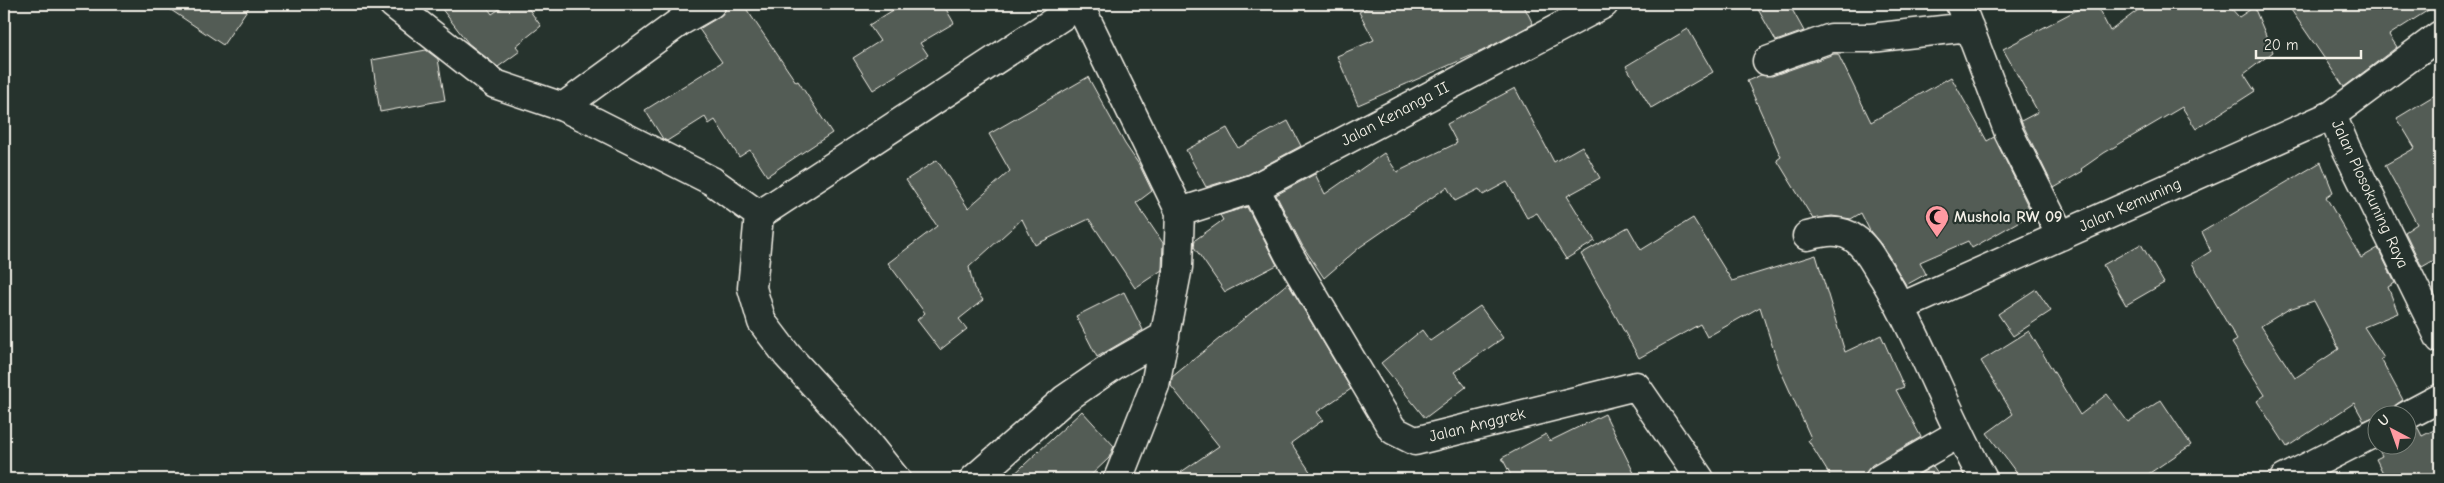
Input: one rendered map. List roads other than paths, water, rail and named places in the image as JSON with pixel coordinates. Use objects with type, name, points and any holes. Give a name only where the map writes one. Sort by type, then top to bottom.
[{"type":"street","points":[[393,4],[495,84],[563,107],[712,181],[759,215]]},
{"type":"street","points":[[563,107],[676,12],[711,4]]},
{"type":"street","points":[[759,215],[1079,4],[1180,212],[1178,267],[1155,385],[1118,479]]},
{"type":"street","name":"Jalan Kenanga II","points":[[1180,212],[1255,188],[1604,4]]},
{"type":"street","points":[[1767,62],[1831,38],[1871,38],[1965,15],[2009,133],[2061,236]]},
{"type":"street","name":"Jalan Plosokuning Raya","points":[[2440,35],[2332,115],[2346,148],[2440,338]]},
{"type":"street","name":"Jalan Kemuning","points":[[1901,307],[2332,115]]},
{"type":"street","name":"Jalan Anggrek","points":[[1255,188],[1288,253],[1392,430],[1415,441],[1636,386],[1700,479]]},
{"type":"street","points":[[759,215],[752,288],[762,322],[787,355],[863,438],[896,479]]},
{"type":"street","points":[[1807,236],[1839,232],[1854,238],[1865,248],[1901,307],[1958,434],[1983,479]]},
{"type":"street","points":[[974,479],[1064,399],[1116,364],[1165,336]]},
{"type":"street","points":[[2416,411],[2440,398]]},
{"type":"street","points":[[1880,479],[1958,434]]},
{"type":"street","points":[[2284,479],[2366,437]]},
{"type":"place","name":"Mushola RW 09","points":[[1937,238]]}]
